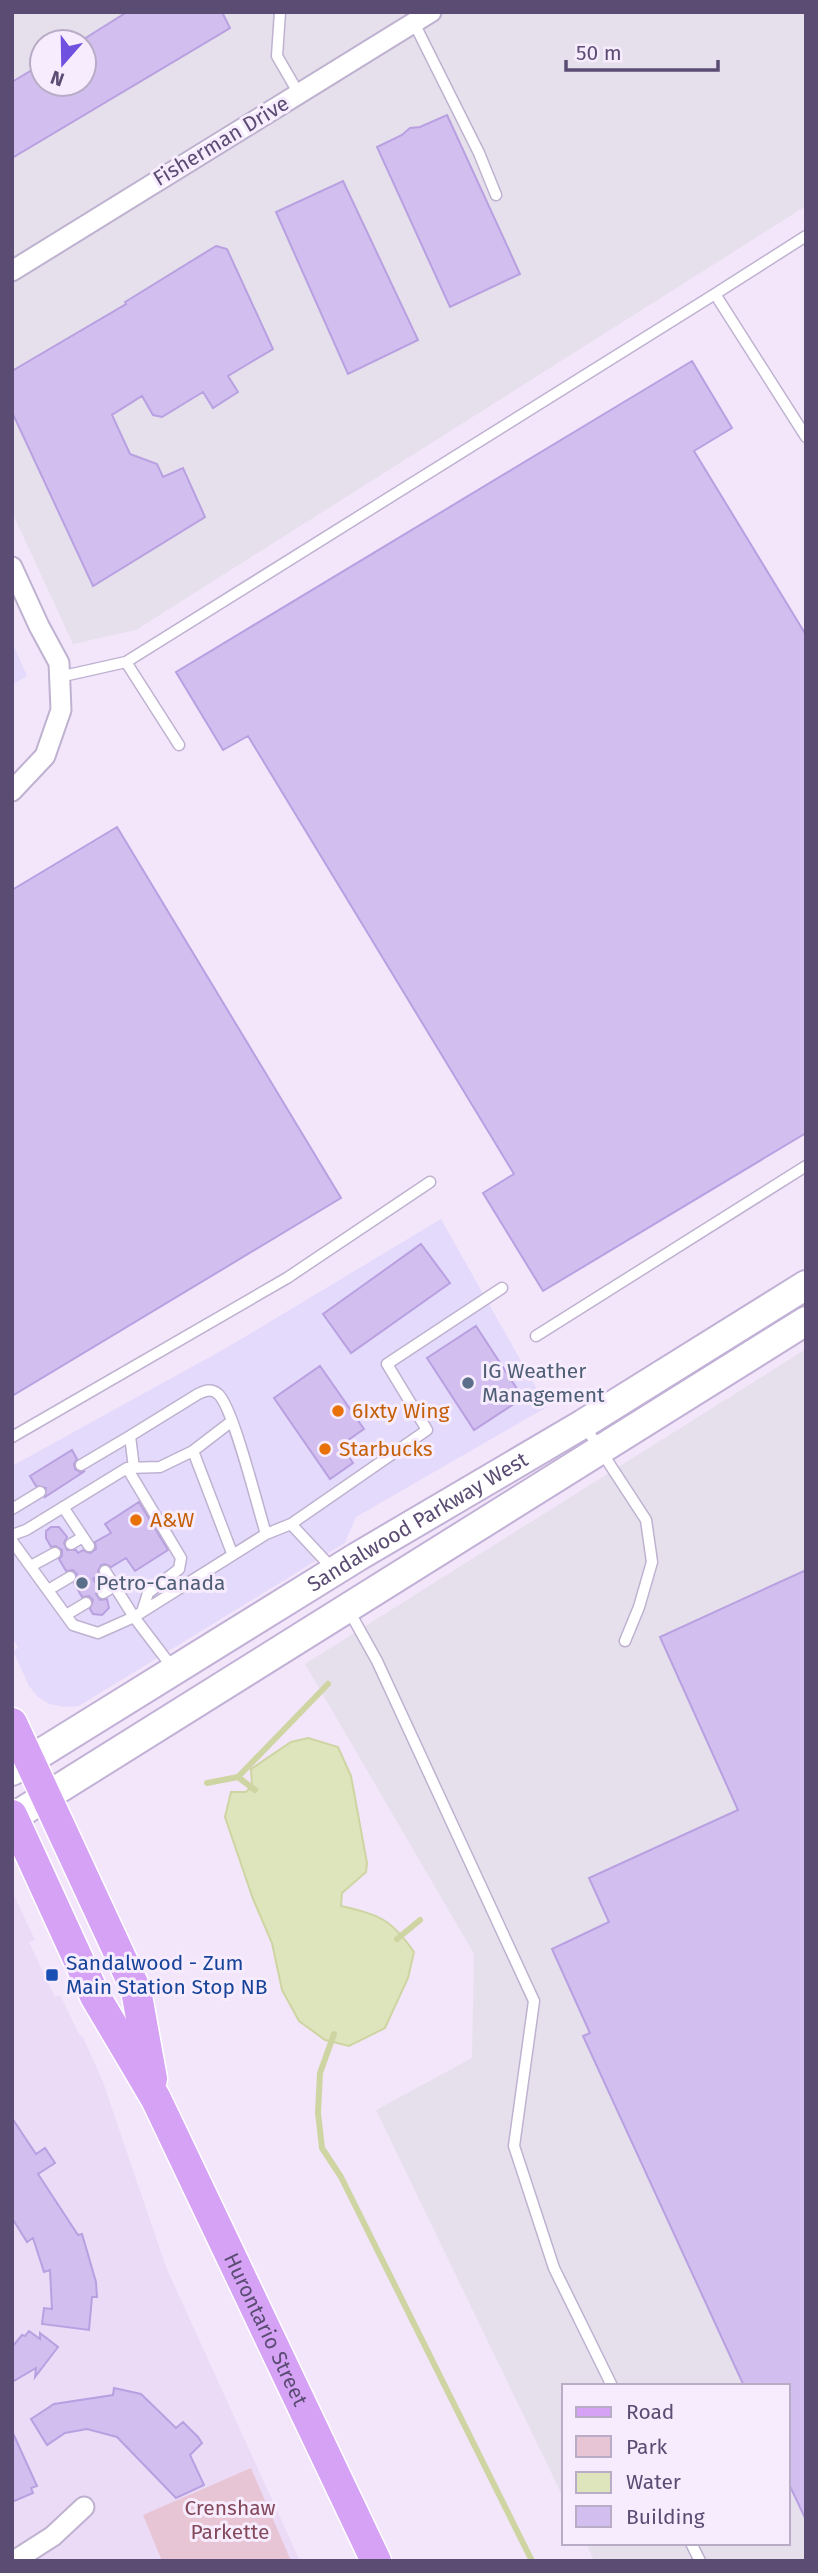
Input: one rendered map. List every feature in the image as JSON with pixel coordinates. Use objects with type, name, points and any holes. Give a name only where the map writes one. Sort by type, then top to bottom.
[{"type":"main road","name":"Sandalwood Parkway West","points":[[21,1765],[335,1571],[583,1424],[806,1285]]},
{"type":"main road","name":"Sandalwood Parkway West","points":[[13,1817],[806,1321]]},
{"type":"main road","name":"Hurontario Street","points":[[12,1723],[21,1765],[46,1796],[136,1990],[156,2099]]},
{"type":"main road","name":"Hurontario Street","points":[[13,1817],[95,1996],[156,2099],[376,2561]]},
{"type":"street","name":"Fisherman Drive","points":[[12,271],[431,12]]},
{"type":"street","points":[[12,567],[59,663],[61,710],[45,756],[12,791]]},
{"type":"street","points":[[14,2561],[53,2536],[85,2507]]},
{"type":"lane","points":[[280,12],[277,56],[299,94]]},
{"type":"lane","points":[[414,23],[479,153],[495,194]]},
{"type":"lane","points":[[59,677],[126,662],[806,236]]},
{"type":"lane","points":[[715,294],[806,437]]},
{"type":"lane","points":[[126,662],[178,745]]},
{"type":"lane","points":[[536,1336],[806,1166]]},
{"type":"lane","points":[[12,1437],[287,1278],[430,1182]]},
{"type":"lane","points":[[12,1541],[73,1625],[98,1633],[138,1614],[232,1553],[291,1524],[427,1430],[387,1364],[502,1288]]},
{"type":"lane","points":[[81,1465],[208,1390],[220,1395],[232,1421],[266,1534]]},
{"type":"lane","points":[[12,1535],[26,1530],[131,1468],[168,1464],[193,1451],[232,1421]]},
{"type":"lane","points":[[583,1424],[646,1520],[652,1562],[639,1607],[625,1641]]},
{"type":"lane","points":[[130,1436],[131,1468],[179,1550],[181,1558],[179,1569],[148,1593],[138,1614]]},
{"type":"lane","points":[[193,1451],[232,1553]]},
{"type":"lane","points":[[12,1509],[40,1492]]},
{"type":"lane","points":[[63,1507],[86,1542],[71,1544]]},
{"type":"lane","points":[[291,1524],[335,1571]]},
{"type":"lane","points":[[31,1566],[55,1553]]},
{"type":"lane","points":[[105,1571],[138,1614],[174,1671]]},
{"type":"lane","points":[[48,1590],[70,1577]]},
{"type":"lane","points":[[103,1593],[115,1587]]},
{"type":"lane","points":[[66,1615],[86,1602]]},
{"type":"lane","points":[[348,1608],[377,1661],[534,2001],[514,2146],[554,2268],[611,2384]]},
{"type":"lane","points":[[692,2545],[699,2561]]},
{"type":"shaded area","points":[[12,12],[806,12],[806,206],[136,630],[73,644],[12,512]]},
{"type":"shaded area","points":[[12,642],[27,676],[12,685]]},
{"type":"shaded area","points":[[441,1219],[547,1407],[356,1517],[345,1543],[79,1706],[49,1704],[38,1697],[29,1686],[13,1651],[18,1648],[12,1636],[12,1466],[226,1348]]},
{"type":"shaded area","points":[[806,1349],[806,2561],[594,2561],[587,2545],[790,2545],[790,2384],[562,2384],[562,2495],[376,2110],[472,2058],[474,1954],[305,1664]]},
{"type":"shaded area","points":[[12,1891],[35,1940],[29,1942],[55,1997],[60,1995],[103,2082],[166,2267],[300,2561],[12,2561]]},
{"type":"green space","name":"Crenshaw Parkette","points":[[251,2468],[291,2561],[162,2561],[143,2515]]},
{"type":"water","points":[[308,1738],[338,1747],[351,1776],[367,1863],[366,1872],[342,1893],[341,1906],[384,1920],[414,1952],[408,1978],[385,2028],[349,2046],[325,2040],[299,2021],[282,1990],[272,1943],[253,1899],[225,1817],[231,1792],[246,1792],[252,1786],[251,1769],[291,1742]]},
{"type":"building","points":[[127,12],[222,12],[230,28],[12,158],[12,82],[28,72],[28,98],[98,98],[98,30]]},
{"type":"building","points":[[447,115],[520,274],[450,307],[377,147],[410,128],[420,127]]},
{"type":"building","points":[[343,181],[418,340],[348,374],[276,212]]},
{"type":"building","points":[[216,246],[227,249],[273,349],[228,376],[238,392],[213,408],[203,392],[162,417],[153,415],[142,396],[112,415],[130,454],[157,464],[163,477],[183,468],[205,517],[93,586],[12,412],[12,371],[126,304],[125,302]]},
{"type":"building","points":[[692,361],[732,428],[694,451],[806,635],[806,1133],[543,1291],[483,1193],[514,1174],[248,736],[223,750],[176,672]]},
{"type":"building","points":[[117,827],[341,1198],[12,1396],[12,890]]},
{"type":"building","points":[[421,1244],[450,1283],[351,1353],[323,1314]]},
{"type":"building","points":[[476,1326],[523,1398],[474,1430],[427,1358]]},
{"type":"building","points":[[320,1366],[364,1429],[341,1445],[353,1463],[330,1479],[274,1398]]},
{"type":"building","points":[[72,1450],[77,1459],[75,1469],[85,1471],[45,1497],[46,1488],[36,1486],[30,1476]]},
{"type":"building","points":[[139,1502],[168,1550],[135,1571],[126,1558],[111,1567],[101,1565],[99,1575],[93,1579],[99,1587],[96,1594],[100,1600],[107,1599],[109,1608],[102,1615],[93,1614],[90,1609],[93,1600],[89,1596],[82,1597],[74,1583],[77,1574],[73,1570],[66,1571],[59,1559],[62,1550],[56,1546],[51,1547],[46,1531],[51,1527],[59,1527],[67,1537],[64,1543],[67,1550],[90,1553],[96,1549],[95,1542],[111,1533],[105,1524]]},
{"type":"building","points":[[806,1570],[806,2520],[790,2486],[790,2384],[743,2384],[583,2036],[590,2033],[552,1949],[609,1922],[589,1878],[738,1810],[660,1637]]},
{"type":"building","points":[[12,2118],[36,2154],[45,2148],[55,2163],[38,2174],[78,2235],[82,2234],[96,2282],[97,2297],[92,2297],[89,2330],[42,2324],[44,2308],[52,2309],[50,2270],[44,2272],[33,2238],[27,2242],[12,2218]]},
{"type":"building","points":[[29,2331],[40,2339],[40,2333],[58,2347],[35,2377],[36,2368],[12,2382],[12,2347]]},
{"type":"building","points":[[114,2388],[141,2394],[176,2428],[183,2422],[198,2437],[202,2443],[190,2455],[204,2485],[176,2498],[117,2437],[87,2429],[65,2433],[47,2445],[31,2419],[54,2404],[113,2395]]},
{"type":"building","points":[[12,2431],[37,2486],[31,2488],[33,2493],[12,2502]]},
{"type":"waterway","points":[[238,1777],[328,1684]]},
{"type":"waterway","points":[[207,1783],[238,1777],[255,1790]]},
{"type":"waterway","points":[[397,1939],[420,1920]]},
{"type":"waterway","points":[[334,2034],[320,2073],[318,2113],[322,2148],[341,2177],[532,2561]]},
{"type":"place","name":"IG Weather Management","points":[[468,1383]]},
{"type":"place","name":"6Ixty Wing","points":[[338,1411]]},
{"type":"place","name":"Starbucks","points":[[325,1449]]},
{"type":"place","name":"A&W","points":[[136,1520]]},
{"type":"place","name":"Petro-Canada","points":[[82,1583]]},
{"type":"place","name":"Sandalwood - Zum Main Station Stop NB","points":[[52,1975]]}]
